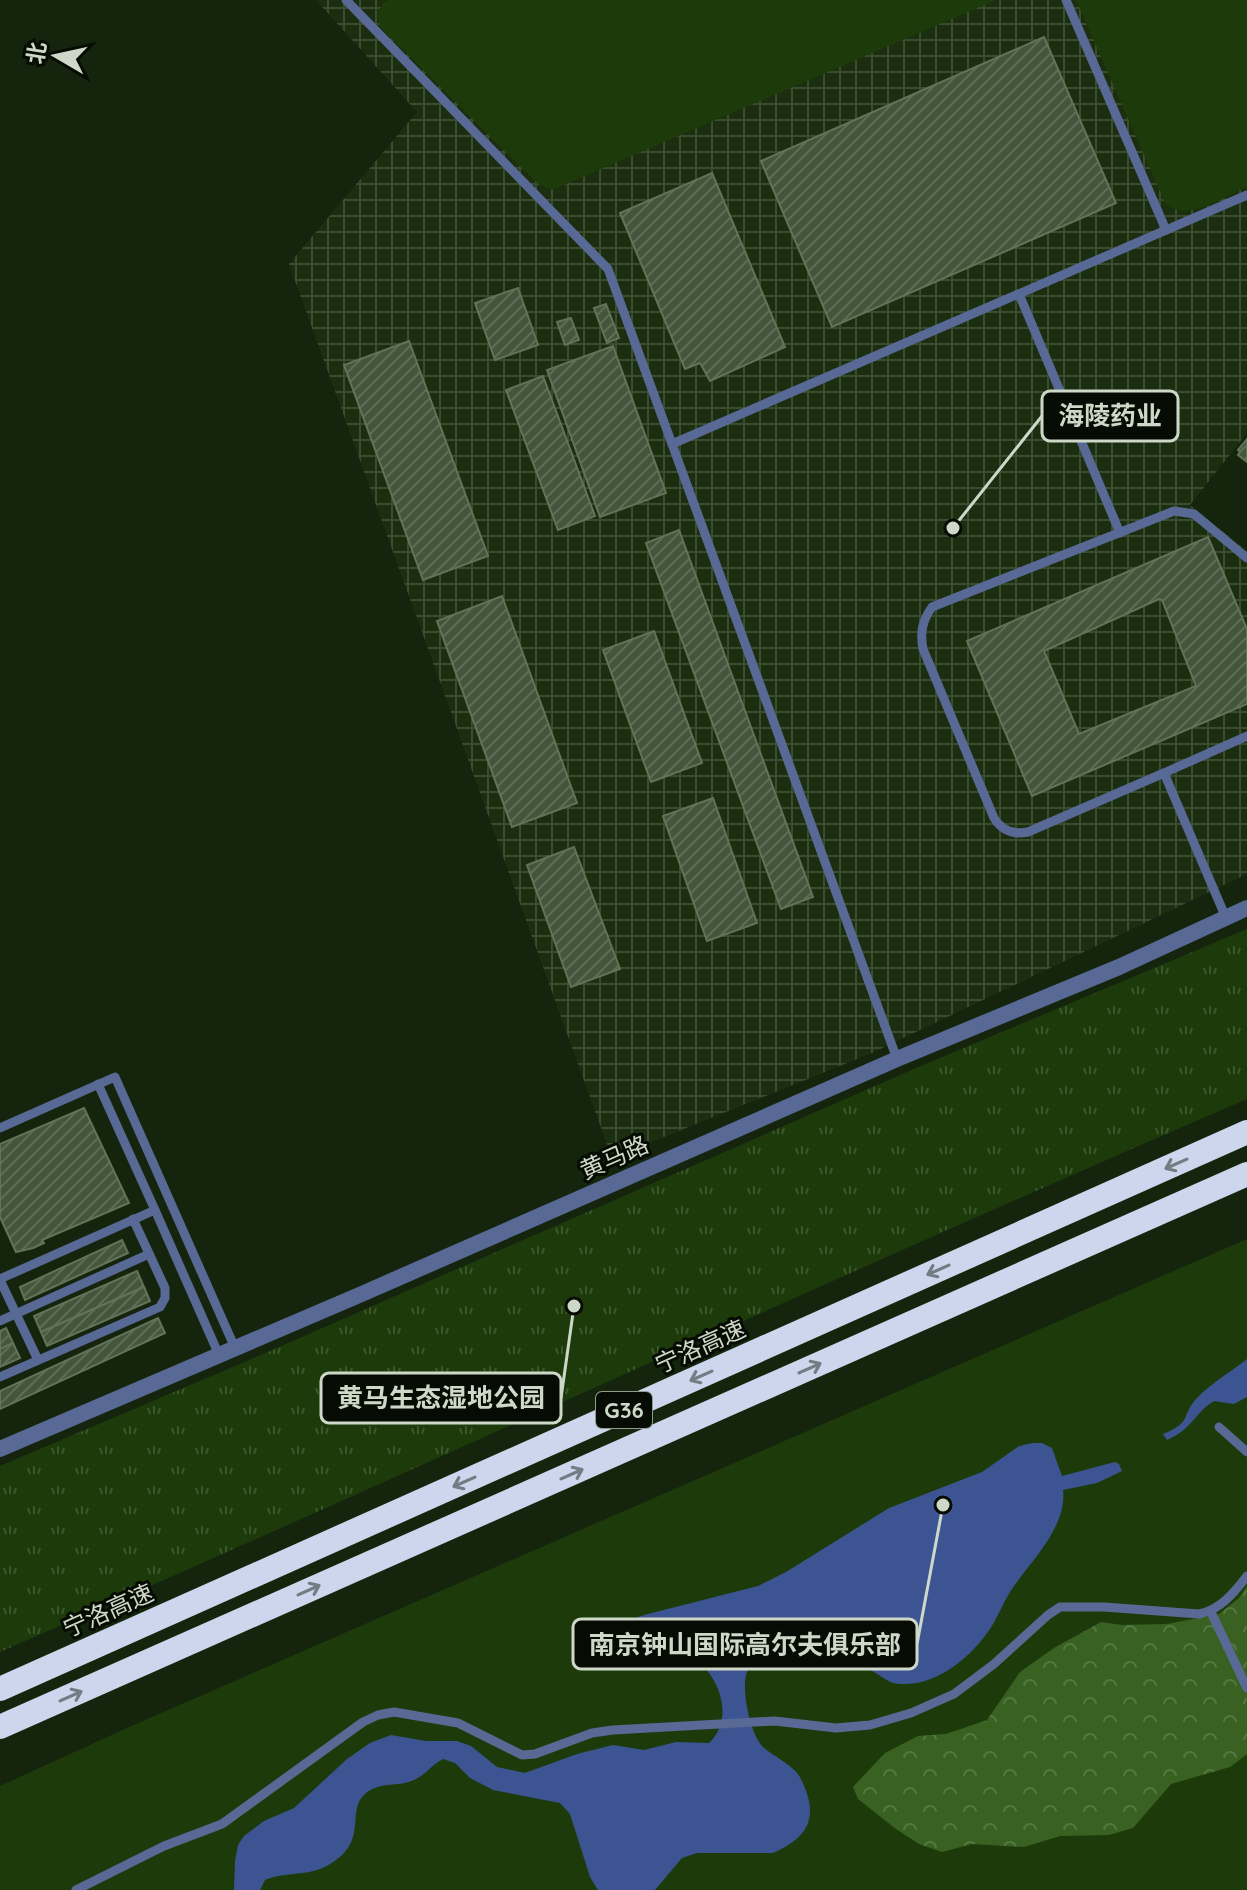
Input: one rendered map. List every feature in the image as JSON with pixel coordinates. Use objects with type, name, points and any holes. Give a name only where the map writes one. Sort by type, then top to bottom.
[{"type":"highway","name":"宁洛高速","points":[[0,1689],[1247,1132]]},
{"type":"highway","name":"G36","points":[[0,1727],[1247,1174]]},
{"type":"street","name":"黄马路","points":[[0,1449],[897,1059],[1119,967],[1247,908]]},
{"type":"lane","points":[[1066,0],[1166,230]]},
{"type":"lane","points":[[350,1],[608,269],[897,1059]]},
{"type":"lane","points":[[672,444],[1247,195]]},
{"type":"lane","points":[[1019,294],[1120,533]]},
{"type":"lane","points":[[1247,558],[1187,512],[1174,511],[932,607],[922,626],[922,642],[994,818],[1004,829],[1020,834],[1028,832],[1247,736]]},
{"type":"lane","points":[[1164,773],[1226,918]]},
{"type":"lane","points":[[0,1128],[115,1077],[227,1351]]},
{"type":"lane","points":[[98,1084],[155,1210],[227,1351]]},
{"type":"lane","points":[[38,1360],[0,1279],[155,1210]]},
{"type":"lane","points":[[0,1377],[160,1307],[166,1293],[133,1219]]},
{"type":"lane","points":[[0,1321],[149,1254]]},
{"type":"lane","points":[[1219,1427],[1247,1452]]},
{"type":"lane","points":[[76,1890],[164,1846],[222,1824],[311,1763],[363,1722],[378,1715],[410,1713],[458,1723],[522,1755],[535,1754],[592,1733],[613,1730],[775,1721],[836,1728],[870,1725],[911,1713],[954,1694],[1060,1607],[1199,1614],[1211,1612],[1247,1576]]},
{"type":"lane","points":[[1211,1612],[1247,1688]]},
{"type":"shaded area","points":[[316,0],[1247,0],[1247,433],[1190,505],[1247,551],[1247,874],[872,1053],[612,1158],[289,264],[417,112]]},
{"type":"green space","points":[[389,0],[996,0],[552,190],[538,184],[380,27],[377,13]]},
{"type":"green space","points":[[1076,0],[1247,0],[1247,187],[1194,210],[1174,209],[1165,203]]},
{"type":"green space","points":[[1247,929],[1247,1099],[0,1652],[0,1466],[914,1069]]},
{"type":"green space","points":[[1247,1239],[1247,1890],[0,1890],[0,1786]]},
{"type":"green space","points":[[1247,1586],[1247,1754],[1230,1767],[1171,1784],[1133,1828],[1109,1835],[1060,1836],[1024,1847],[972,1844],[942,1852],[919,1844],[858,1799],[853,1787],[885,1753],[918,1736],[946,1734],[987,1720],[1020,1672],[1054,1648],[1101,1622],[1167,1624],[1219,1614],[1239,1598]]},
{"type":"water","points":[[1247,1359],[1247,1397],[1234,1404],[1214,1401],[1183,1431],[1167,1440],[1163,1434],[1183,1422],[1197,1398]]},
{"type":"water","points":[[1033,1443],[1052,1448],[1062,1476],[1115,1462],[1122,1471],[1097,1483],[1063,1490],[1060,1516],[1047,1541],[1010,1591],[990,1629],[962,1660],[927,1680],[895,1684],[867,1669],[830,1666],[809,1655],[797,1653],[760,1655],[748,1670],[745,1692],[754,1733],[763,1747],[798,1774],[808,1797],[810,1817],[807,1825],[798,1838],[782,1848],[773,1853],[697,1853],[682,1858],[655,1890],[598,1890],[590,1877],[570,1814],[560,1803],[493,1790],[470,1778],[455,1763],[443,1759],[414,1780],[381,1786],[363,1796],[356,1811],[349,1846],[330,1864],[314,1871],[265,1880],[260,1890],[234,1890],[235,1861],[238,1845],[244,1836],[264,1821],[294,1808],[347,1759],[370,1743],[391,1735],[426,1741],[457,1741],[471,1746],[497,1767],[525,1773],[613,1745],[644,1750],[676,1742],[709,1743],[717,1734],[723,1712],[713,1678],[697,1661],[640,1669],[609,1667],[596,1663],[586,1655],[581,1645],[584,1637],[592,1631],[648,1614],[758,1586],[889,1508],[982,1472],[1019,1446]]},
{"type":"building","points":[[1044,37],[1116,203],[832,327],[761,161]]},
{"type":"building","points":[[712,173],[785,347],[710,381],[700,363],[685,369],[620,213]]},
{"type":"building","points":[[518,288],[538,345],[495,360],[475,303]]},
{"type":"building","points":[[606,304],[619,338],[607,343],[594,308]]},
{"type":"building","points":[[571,318],[579,340],[565,345],[557,322]]},
{"type":"building","points":[[409,341],[488,556],[423,580],[344,365]]},
{"type":"building","points":[[613,346],[666,493],[600,517],[547,370]]},
{"type":"building","points":[[543,376],[595,516],[558,530],[506,390]]},
{"type":"building","points":[[1247,439],[1247,462],[1238,455],[1238,450]]},
{"type":"building","points":[[679,530],[813,897],[781,909],[646,543]]},
{"type":"building","points":[[1208,537],[1247,629],[1247,704],[1032,796],[967,641]],"holes":[[[1162,600],[1196,686],[1079,734],[1044,651]]]},
{"type":"building","points":[[502,596],[577,803],[512,827],[437,621]]},
{"type":"building","points":[[654,631],[702,763],[651,782],[603,650]]},
{"type":"building","points":[[713,798],[757,923],[707,941],[663,816]]},
{"type":"building","points":[[574,847],[620,969],[571,987],[527,865]]},
{"type":"building","points":[[84,1108],[129,1203],[42,1240],[44,1243],[33,1248],[16,1252],[0,1217],[0,1144]]},
{"type":"building","points":[[122,1240],[128,1253],[25,1300],[20,1287]]},
{"type":"building","points":[[137,1271],[144,1287],[41,1332],[34,1316]]},
{"type":"building","points":[[144,1287],[150,1301],[47,1346],[41,1332]]},
{"type":"building","points":[[158,1318],[165,1333],[0,1409],[0,1391]]},
{"type":"building","points":[[6,1328],[13,1343],[0,1349],[0,1331]]},
{"type":"building","points":[[13,1343],[20,1358],[0,1367],[0,1349]]},
{"type":"place","name":"海陵药业","points":[[953,528]]},
{"type":"place","name":"黄马生态湿地公园","points":[[574,1306]]},
{"type":"place","name":"南京钟山国际高尔夫俱乐部","points":[[943,1505]]}]
